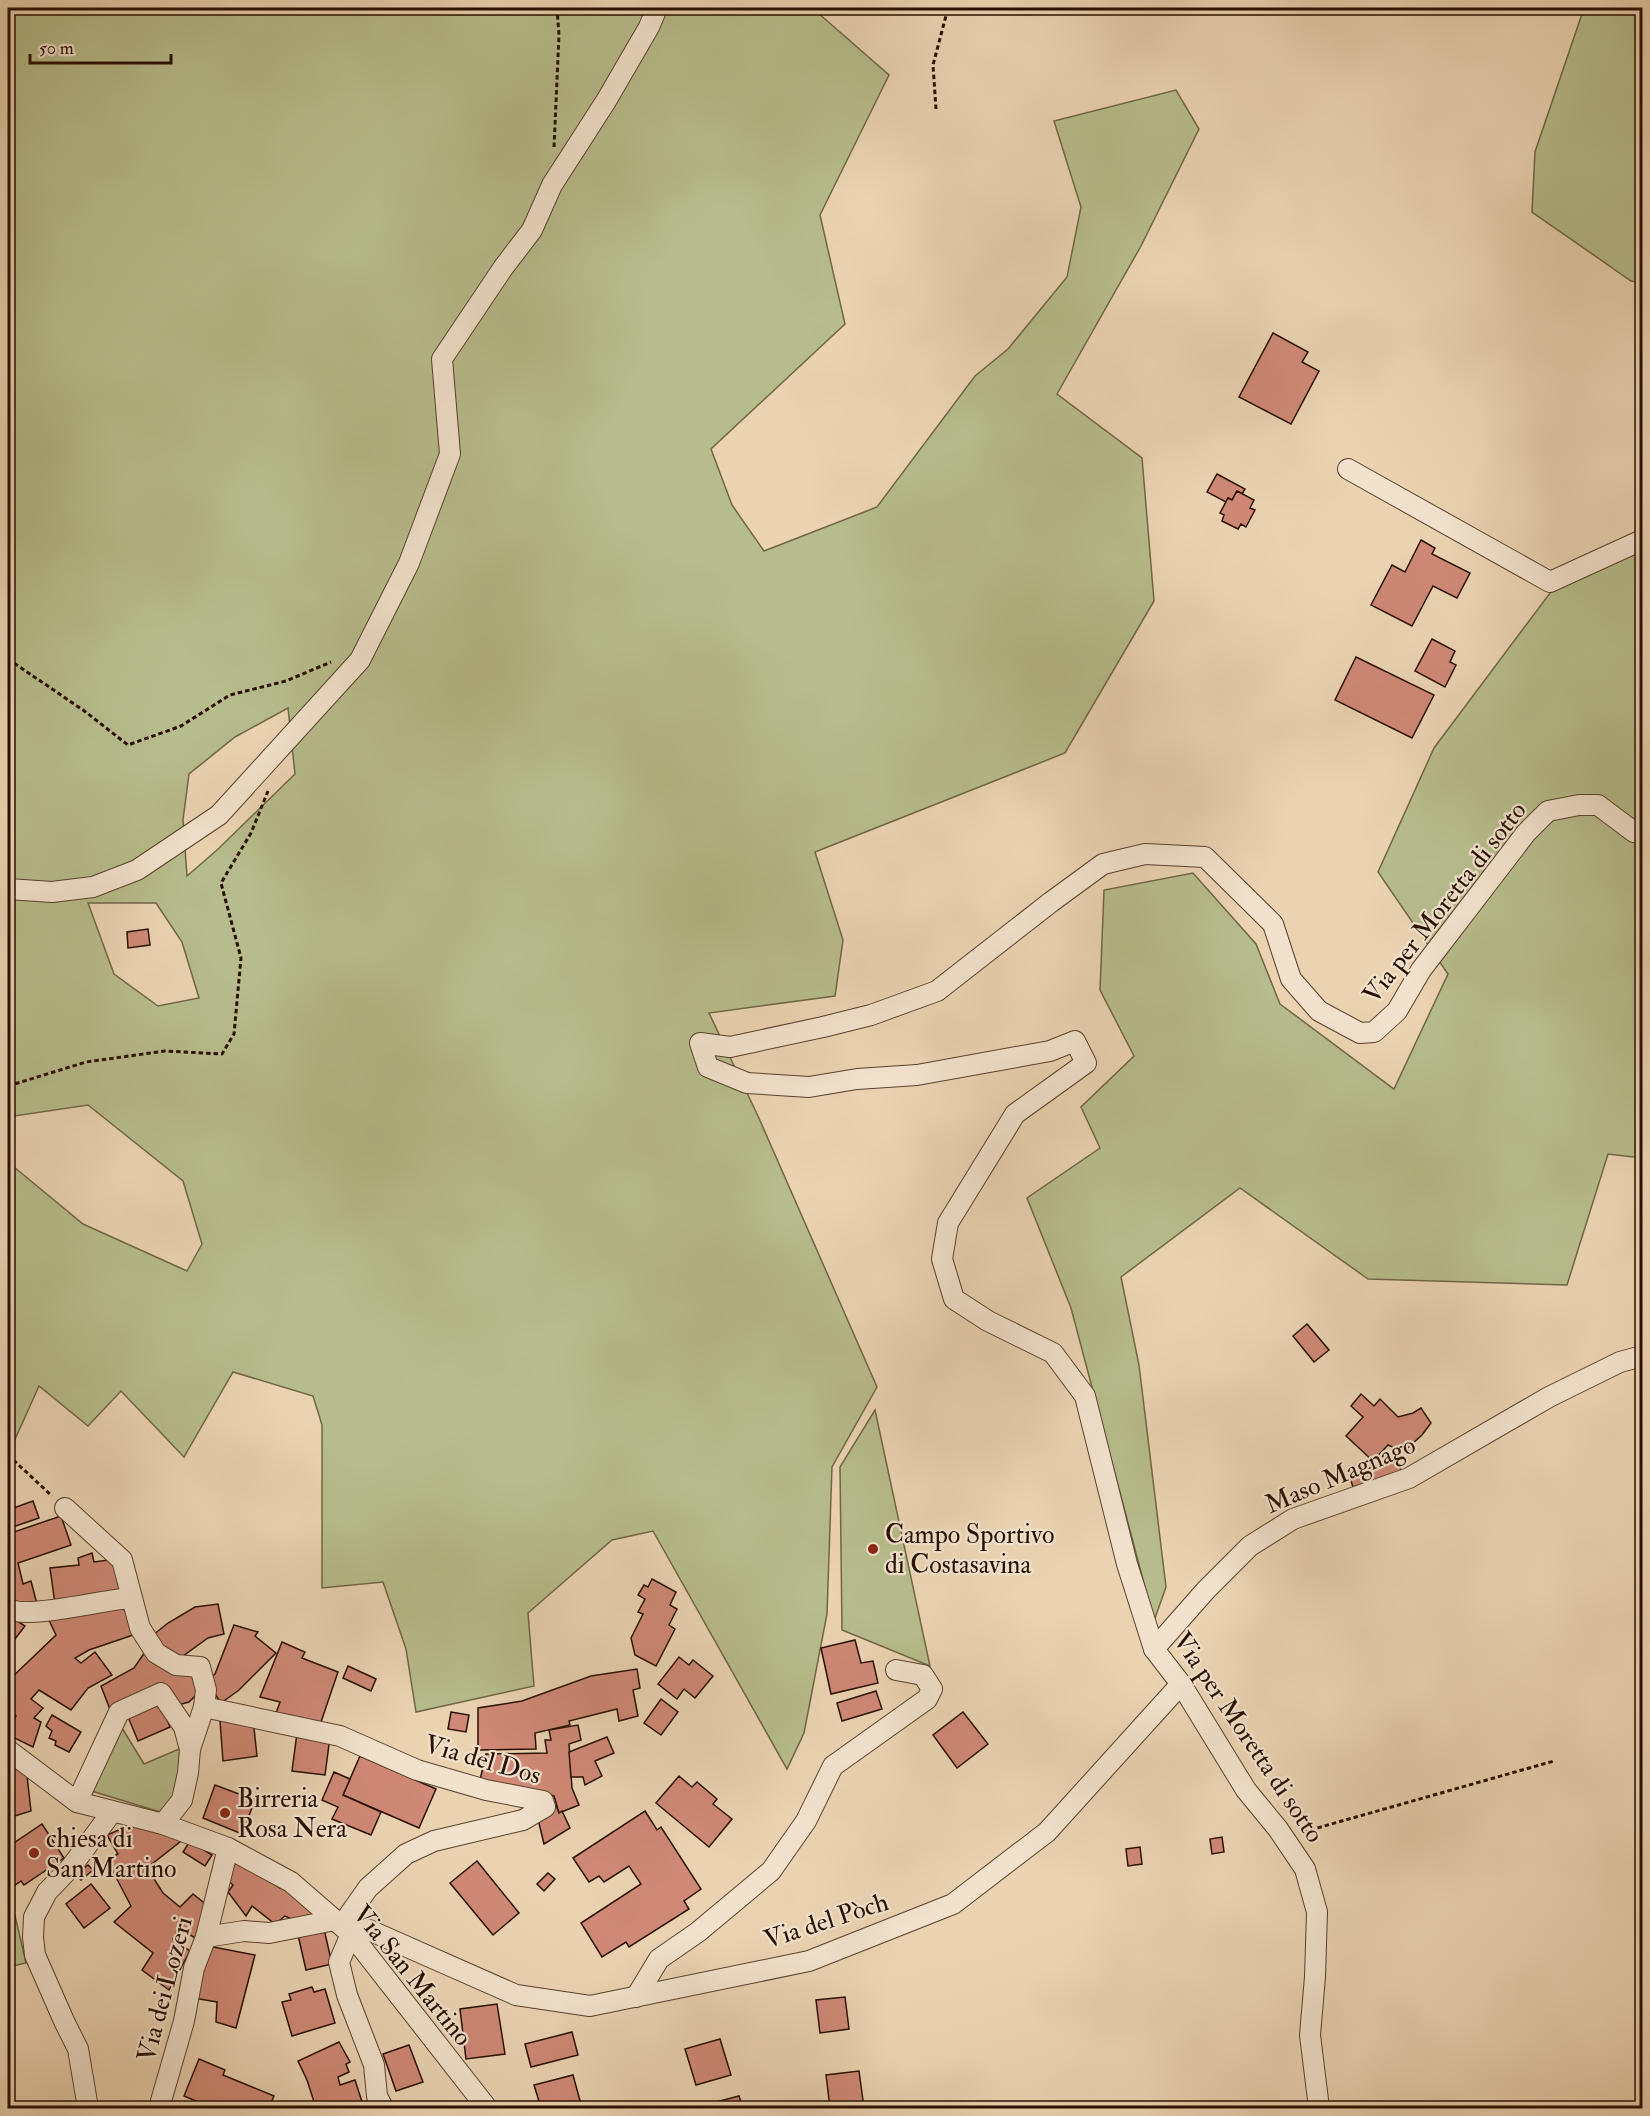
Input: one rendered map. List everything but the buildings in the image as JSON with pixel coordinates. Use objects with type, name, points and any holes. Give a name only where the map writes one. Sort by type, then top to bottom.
[{"type":"street","points":[[8,889],[52,891],[93,887],[137,870],[219,815],[360,660],[409,563],[450,454],[442,359],[531,230],[552,185],[606,101],[649,27],[657,8]]},
{"type":"street","points":[[1348,470],[1550,582],[1642,540]]},
{"type":"street","name":"Via per Moretta di sotto","points":[[1320,2109],[1310,2035],[1317,1912],[1305,1869],[1284,1837],[1246,1790],[1181,1684],[1154,1649],[1127,1564],[1085,1396],[1053,1353],[988,1321],[954,1299],[942,1259],[948,1223],[1015,1114],[1086,1063],[1075,1041],[1050,1051],[917,1076],[857,1079],[809,1087],[747,1083],[708,1067],[700,1043],[730,1047],[823,1027],[871,1015],[937,991],[1051,902],[1104,864],[1145,854],[1205,857],[1273,924],[1291,979],[1319,1011],[1360,1033],[1374,1032],[1397,1011],[1421,970],[1526,833],[1548,811],[1579,805],[1598,805],[1635,832],[1642,833]]},
{"type":"street","name":"Maso Magnago","points":[[1154,1649],[1206,1590],[1250,1546],[1293,1519],[1409,1478],[1549,1397],[1620,1362],[1642,1356]]},
{"type":"street","points":[[65,1508],[122,1560],[140,1628],[156,1653],[176,1665],[200,1667],[206,1690],[204,1707],[190,1749],[182,1800],[163,1824]]},
{"type":"street","points":[[8,1608],[13,1612],[41,1612],[131,1598]]},
{"type":"street","points":[[636,1997],[658,1959],[698,1932],[771,1871],[806,1821],[832,1767],[927,1699],[932,1689],[923,1675],[896,1670]]},
{"type":"street","name":"Via del Pòch","points":[[342,1927],[369,1930],[516,1995],[590,2006],[809,1960],[953,1904],[1047,1832],[1181,1684]]},
{"type":"street","points":[[8,1750],[77,1802],[119,1712],[161,1693],[184,1727],[190,1749]]},
{"type":"street","name":"Via del Dos","points":[[204,1707],[340,1736],[417,1770],[486,1790],[543,1801],[546,1807],[523,1820],[434,1841],[406,1854],[368,1888],[342,1927]]},
{"type":"street","name":"Via San Martino","points":[[77,1802],[163,1824],[228,1848],[291,1882],[342,1927],[487,2109]]},
{"type":"street","points":[[88,2109],[78,2049],[63,2021],[35,1955],[34,1917],[46,1892],[71,1867],[112,1812]]},
{"type":"street","name":"Via dei Lozeri","points":[[159,2109],[184,2021],[194,1968],[206,1937],[228,1848]]},
{"type":"street","points":[[206,1937],[244,1931],[269,1933],[342,1927],[339,1962],[347,1995],[375,2064],[377,2096],[383,2109]]},
{"type":"path","points":[[554,151],[559,35],[557,8]]},
{"type":"path","points":[[936,109],[933,65],[948,8]]},
{"type":"path","points":[[8,659],[128,745],[181,726],[230,695],[286,681],[336,660]]},
{"type":"path","points":[[8,1086],[86,1062],[165,1051],[222,1054],[234,1034],[241,958],[221,883],[251,832],[272,781]]},
{"type":"path","points":[[8,1455],[65,1508]]},
{"type":"path","points":[[1284,1837],[1554,1761]]},
{"type":"green space","points":[[8,8],[817,8],[817,12],[889,75],[820,215],[845,324],[711,449],[732,505],[764,551],[877,507],[975,376],[1008,349],[1067,277],[1081,207],[1054,121],[1176,90],[1199,129],[1141,246],[1057,394],[1142,458],[1154,601],[1065,753],[815,852],[843,940],[835,996],[709,1013],[758,1116],[877,1387],[832,1467],[827,1614],[804,1733],[787,1769],[653,1531],[612,1540],[528,1613],[534,1686],[416,1712],[406,1649],[383,1582],[322,1588],[322,1425],[313,1396],[233,1372],[184,1457],[121,1391],[88,1426],[39,1386],[12,1446],[8,1442],[8,1162],[83,1224],[187,1271],[202,1244],[183,1181],[88,1105],[8,1117]],"holes":[[[288,708],[295,774],[187,876],[183,820],[189,774],[235,737]],[[88,903],[156,903],[182,942],[199,998],[158,1006],[114,974]]]},
{"type":"green space","points":[[1584,8],[1642,8],[1642,283],[1631,281],[1532,212],[1535,152]]},
{"type":"green space","points":[[1642,544],[1642,1158],[1608,1154],[1567,1285],[1368,1279],[1240,1188],[1121,1277],[1139,1365],[1166,1587],[1154,1621],[1071,1308],[1027,1198],[1100,1148],[1081,1107],[1134,1056],[1100,990],[1104,890],[1193,873],[1256,944],[1280,1004],[1394,1089],[1448,974],[1378,872],[1434,748],[1565,573]]},
{"type":"green space","name":"Campo Sportivo di Costasavina","points":[[875,1410],[930,1666],[842,1630],[840,1467]]},
{"type":"green space","points":[[119,1723],[144,1764],[186,1746],[170,1815],[85,1789]]},
{"type":"green space","points":[[10,1894],[26,1963],[8,1967],[8,1895]]},
{"type":"place","name":"Campo Sportivo di Costasavina","points":[[873,1549]]},
{"type":"place","name":"Birreria Rosa Nera","points":[[225,1813]]},
{"type":"place","name":"chiesa di San Martino","points":[[34,1853]]}]
